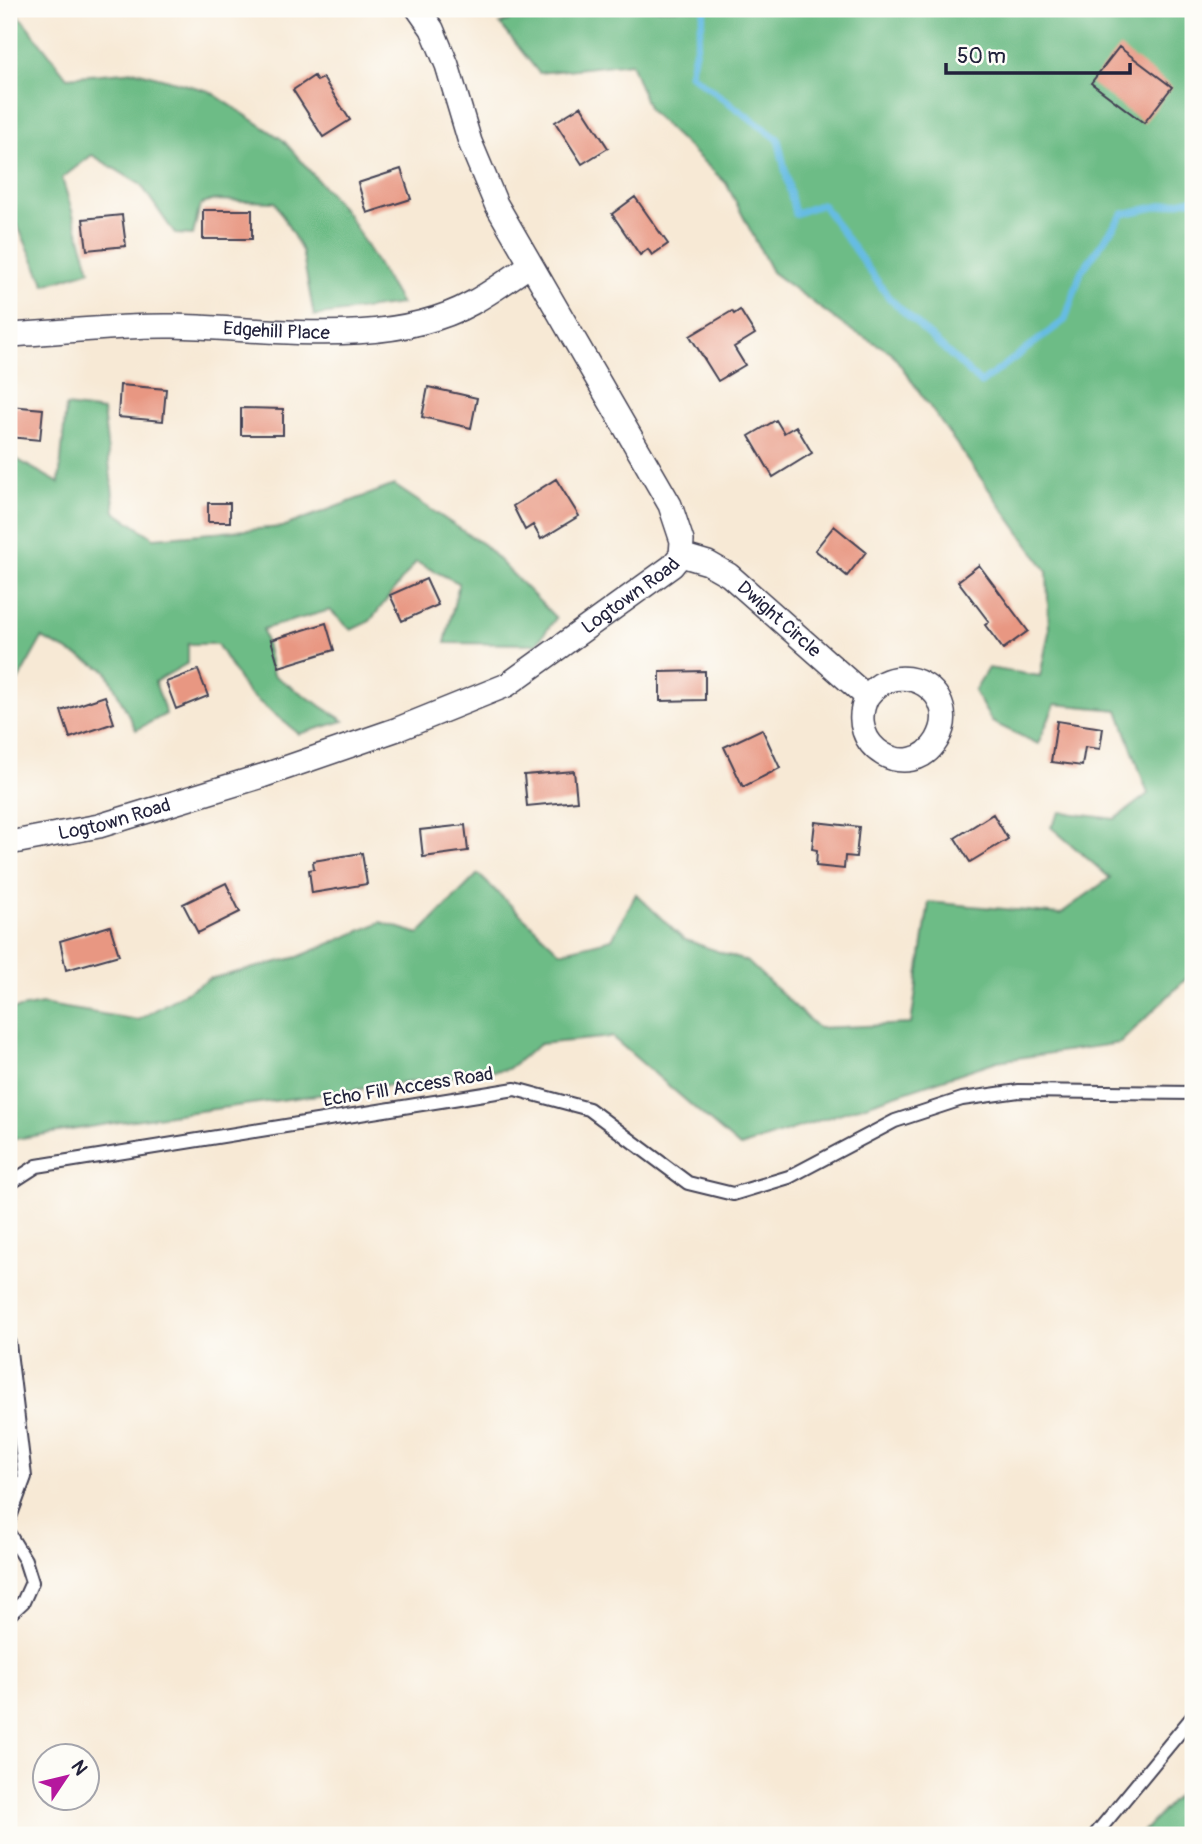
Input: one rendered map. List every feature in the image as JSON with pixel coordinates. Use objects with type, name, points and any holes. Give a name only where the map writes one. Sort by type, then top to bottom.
[{"type":"street","name":"Logtown Road","points":[[9,843],[99,826],[262,776],[469,703],[508,685],[556,652],[661,576],[681,555],[682,541],[670,505],[530,265],[482,173],[447,65],[432,29],[418,9]]},
{"type":"street","name":"Edgehill Place","points":[[9,335],[172,326],[350,332],[392,327],[440,316],[471,304],[530,265]]},
{"type":"street","name":"Dwight Circle","points":[[681,555],[708,563],[729,575],[867,697]]},
{"type":"lane","name":"Echo Fill Access Road","points":[[9,1184],[37,1167],[515,1089],[589,1109],[688,1183],[733,1194],[789,1177],[895,1121],[962,1099],[1019,1091],[1193,1093]]},
{"type":"lane","points":[[9,1343],[25,1477],[9,1520]]},
{"type":"lane","points":[[9,1438],[21,1445]]},
{"type":"lane","points":[[9,1534],[25,1560],[32,1582],[23,1602],[9,1615]]},
{"type":"lane","points":[[1095,1835],[1193,1716]]},
{"type":"green space","points":[[9,9],[14,9],[67,77],[136,71],[209,91],[283,140],[348,215],[401,304],[314,316],[302,251],[275,202],[214,200],[200,205],[193,235],[175,234],[141,185],[92,155],[62,178],[90,270],[45,285],[9,207]]},
{"type":"green space","points":[[538,9],[1186,9],[1193,14],[1193,972],[1120,1043],[997,1061],[740,1147],[612,1037],[540,1044],[508,1069],[126,1121],[9,1140],[9,1010],[42,1004],[138,1020],[209,979],[298,957],[381,922],[419,934],[478,874],[560,952],[612,939],[636,894],[683,939],[748,962],[818,1028],[911,1024],[929,902],[1060,914],[1110,878],[1051,827],[1060,812],[1115,819],[1148,794],[1118,710],[1055,704],[1038,744],[992,722],[974,691],[988,668],[1040,676],[1049,632],[1047,571],[891,352],[846,327],[772,272],[726,183],[649,110],[631,63],[539,73],[500,24]]},
{"type":"green space","points":[[66,406],[103,411],[115,512],[154,538],[282,527],[394,485],[484,545],[556,618],[536,644],[445,643],[459,583],[416,562],[370,621],[351,630],[330,610],[263,629],[273,675],[344,721],[299,734],[247,692],[217,644],[188,644],[188,663],[155,682],[166,714],[136,730],[106,670],[42,638],[11,693],[9,455],[59,483]]},
{"type":"green space","points":[[1193,1779],[1193,1835],[1140,1835]]},
{"type":"building","points":[[1119,47],[1172,87],[1144,123],[1091,83]]},
{"type":"building","points":[[314,76],[317,81],[323,78],[350,120],[323,137],[293,90]]},
{"type":"building","points":[[581,106],[608,148],[582,164],[555,122]]},
{"type":"building","points":[[401,169],[411,199],[367,213],[358,183]]},
{"type":"building","points":[[635,197],[668,244],[652,255],[648,249],[640,255],[612,214]]},
{"type":"building","points":[[203,210],[252,210],[252,239],[203,239]]},
{"type":"building","points":[[122,215],[126,246],[87,250],[83,219]]},
{"type":"building","points":[[740,310],[755,334],[734,347],[745,365],[718,381],[690,336],[732,311],[734,314]]},
{"type":"building","points":[[120,385],[166,389],[163,421],[118,417]]},
{"type":"building","points":[[428,387],[477,398],[471,428],[422,417]]},
{"type":"building","points":[[9,406],[43,409],[40,440],[9,437]]},
{"type":"building","points":[[241,408],[283,409],[283,435],[241,435]]},
{"type":"building","points":[[776,420],[784,433],[796,426],[812,453],[773,477],[749,436]]},
{"type":"building","points":[[556,479],[579,516],[541,539],[533,525],[525,530],[513,506]]},
{"type":"building","points":[[208,503],[230,503],[230,522],[208,522]]},
{"type":"building","points":[[834,526],[866,552],[847,576],[815,550]]},
{"type":"building","points":[[979,565],[1028,631],[1003,649],[985,625],[989,622],[958,581]]},
{"type":"building","points":[[426,579],[438,605],[402,621],[390,595]]},
{"type":"building","points":[[326,623],[334,650],[279,667],[271,640]]},
{"type":"building","points":[[198,670],[208,696],[176,709],[166,682]]},
{"type":"building","points":[[705,671],[705,700],[660,701],[660,672]]},
{"type":"building","points":[[105,696],[114,723],[70,738],[61,711]]},
{"type":"building","points":[[1057,721],[1103,728],[1100,749],[1085,747],[1082,766],[1051,762]]},
{"type":"building","points":[[762,729],[780,768],[743,787],[724,747]]},
{"type":"building","points":[[574,771],[577,801],[527,806],[524,775]]},
{"type":"building","points":[[993,814],[1008,839],[970,862],[955,838]]},
{"type":"building","points":[[815,822],[859,827],[856,857],[845,856],[844,869],[816,866],[817,850],[812,849]]},
{"type":"building","points":[[465,825],[468,851],[423,857],[420,830]]},
{"type":"building","points":[[362,853],[367,884],[312,893],[309,870],[314,869],[313,861]]},
{"type":"building","points":[[226,883],[240,912],[198,933],[183,904]]},
{"type":"building","points":[[110,926],[119,955],[66,970],[60,941]]},
{"type":"waterway","points":[[705,9],[690,74],[778,139],[795,214],[822,204],[890,299],[981,383],[1065,320],[1081,272],[1123,214],[1193,199]]}]
